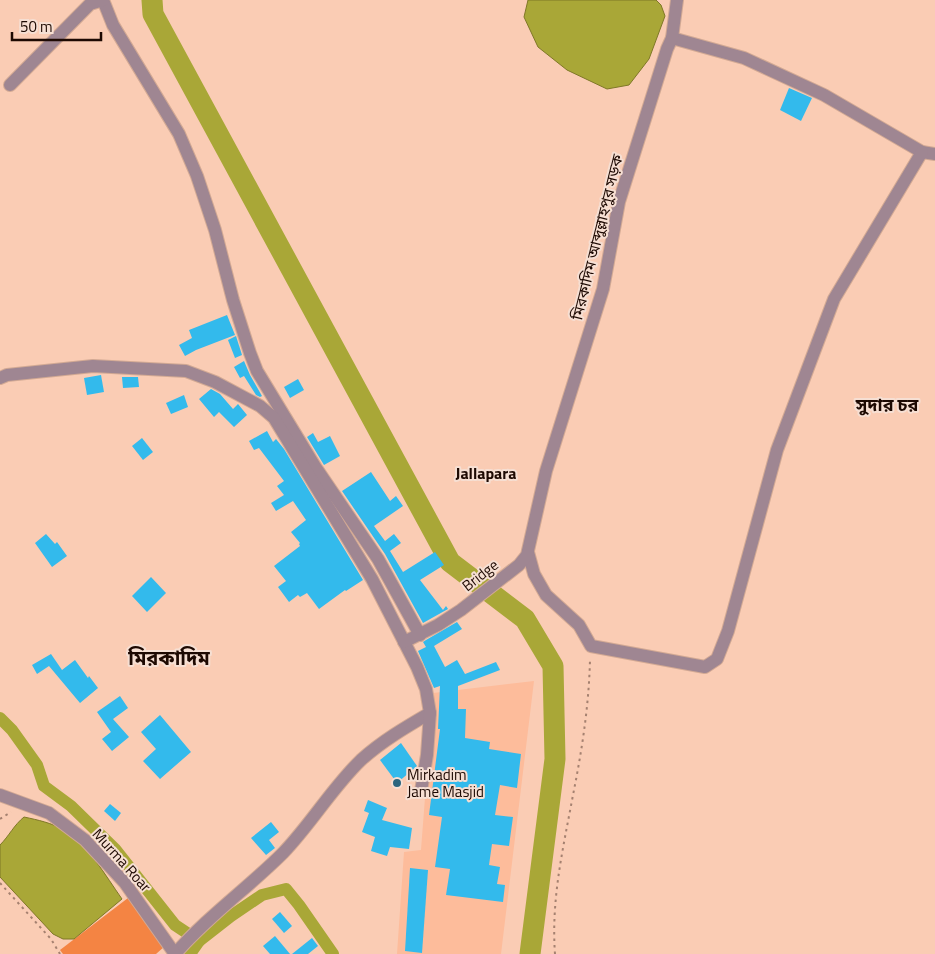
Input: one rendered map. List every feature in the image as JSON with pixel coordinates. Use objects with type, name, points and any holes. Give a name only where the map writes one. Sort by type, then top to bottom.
[{"type":"street","points":[[10,85],[90,4],[103,0],[113,26],[179,134],[197,176],[215,230],[233,300],[250,353],[258,371],[316,468],[378,559],[420,634]]},
{"type":"street","name":"মিরকাদিম আব্দুল্লাহপুর সড়ক","points":[[519,565],[528,552],[546,471],[603,289],[619,202],[672,38],[677,0]]},
{"type":"street","points":[[672,38],[744,58],[824,95],[922,152],[935,154]]},
{"type":"street","points":[[528,552],[534,574],[546,595],[580,625],[591,646],[705,668],[717,659],[728,631],[777,450],[834,299],[922,152]]},
{"type":"street","points":[[0,378],[7,375],[93,366],[186,372],[215,382],[260,406],[274,418],[372,578],[417,667],[426,689],[430,713],[427,755],[421,791]]},
{"type":"street","name":"Bridge","points":[[404,642],[461,610],[519,565]]},
{"type":"street","points":[[175,954],[204,923],[284,852],[361,760],[386,739],[430,713]]},
{"type":"street","name":"Murma Roar","points":[[0,795],[49,812],[85,840],[125,883],[175,954]]},
{"type":"path","points":[[555,954],[553,925],[559,874],[585,731],[590,684],[591,646]]},
{"type":"path","points":[[0,883],[51,939],[60,954]]},
{"type":"shaded area","points":[[528,0],[656,0],[661,5],[665,16],[649,59],[629,85],[607,89],[567,70],[538,47],[524,17]]},
{"type":"shaded area","points":[[534,681],[501,954],[397,954],[404,852],[421,850],[433,693]]},
{"type":"shaded area","points":[[24,817],[55,825],[73,837],[96,861],[122,899],[74,939],[63,939],[53,934],[0,877],[0,845]]},
{"type":"shaded area","points":[[128,898],[165,946],[156,954],[63,954],[60,950]]},
{"type":"building","points":[[789,88],[812,98],[801,121],[780,110]]},
{"type":"building","points":[[227,315],[235,335],[185,356],[179,345],[192,338],[189,330]]},
{"type":"building","points":[[236,336],[242,355],[235,358],[228,340]]},
{"type":"building","points":[[244,361],[262,396],[260,397],[256,395],[244,376],[240,378],[234,367]]},
{"type":"building","points":[[101,375],[104,392],[87,395],[84,378]]},
{"type":"building","points":[[122,377],[138,377],[139,387],[123,388]]},
{"type":"building","points":[[298,379],[304,390],[290,398],[284,387]]},
{"type":"building","points":[[211,389],[220,394],[233,409],[238,404],[247,415],[234,427],[219,412],[214,417],[199,399]]},
{"type":"building","points":[[184,395],[188,407],[171,414],[166,403]]},
{"type":"building","points":[[267,431],[273,442],[276,439],[284,449],[363,580],[345,590],[319,609],[307,593],[300,597],[298,595],[289,602],[278,587],[286,581],[274,566],[300,546],[300,543],[291,532],[306,520],[293,501],[276,511],[271,503],[284,495],[277,486],[284,481],[259,448],[254,450],[249,441]]},
{"type":"building","points":[[313,433],[318,442],[330,436],[340,456],[324,465],[307,437]]},
{"type":"building","points":[[142,438],[153,452],[143,460],[132,446]]},
{"type":"building","points":[[371,472],[390,501],[396,496],[403,506],[374,526],[385,541],[394,534],[401,543],[390,551],[403,572],[435,552],[444,565],[420,580],[443,610],[446,606],[448,609],[423,623],[385,554],[342,491]]},
{"type":"building","points":[[46,534],[55,544],[57,542],[67,556],[52,567],[35,543]]},
{"type":"building","points":[[151,577],[166,593],[147,612],[132,596]]},
{"type":"building","points":[[457,622],[462,629],[434,646],[445,667],[457,660],[465,674],[496,662],[500,670],[458,686],[458,709],[466,709],[465,738],[490,742],[489,749],[521,754],[517,788],[500,785],[495,815],[513,817],[509,846],[492,844],[489,865],[500,867],[497,884],[505,885],[503,902],[446,895],[450,869],[435,867],[442,817],[429,815],[440,729],[438,729],[440,686],[434,688],[418,651],[426,647],[423,642]]},
{"type":"building","points":[[51,654],[62,670],[75,660],[98,688],[80,703],[49,666],[37,674],[32,665]]},
{"type":"building","points":[[120,696],[128,708],[113,719],[129,737],[112,751],[102,739],[111,732],[97,712]]},
{"type":"building","points":[[160,715],[191,752],[160,779],[143,761],[156,749],[141,732]]},
{"type":"building","points":[[401,743],[417,766],[397,783],[380,760]]},
{"type":"building","points":[[368,800],[387,808],[382,820],[412,828],[409,849],[390,847],[387,856],[371,851],[375,837],[362,832],[369,813],[364,811]]},
{"type":"building","points":[[110,804],[121,813],[115,821],[104,811]]},
{"type":"building","points":[[271,822],[279,832],[269,840],[275,848],[266,855],[251,838]]},
{"type":"building","points":[[410,868],[428,870],[422,953],[405,951]]},
{"type":"building","points":[[280,912],[292,926],[284,933],[272,919]]},
{"type":"building","points":[[275,936],[290,954],[270,954],[263,946]]},
{"type":"building","points":[[312,938],[318,946],[308,954],[292,954]]},
{"type":"waterway","points":[[152,0],[153,14],[450,562],[525,619],[553,666],[555,759],[530,954]]},
{"type":"waterway","points":[[0,718],[12,730],[37,765],[44,786],[71,806],[115,849],[175,925],[199,941],[262,895],[286,889],[333,954]]},
{"type":"waterway","points":[[190,954],[199,941]]},
{"type":"place","name":"Mirkadim Jame Masjid","points":[[397,783]]},
{"type":"district","name":"সুদার চর","points":[[887,404]]},
{"type":"district","name":"Jallapara","points":[[486,473]]},
{"type":"district","name":"মিরকাদিম","points":[[169,657]]}]
